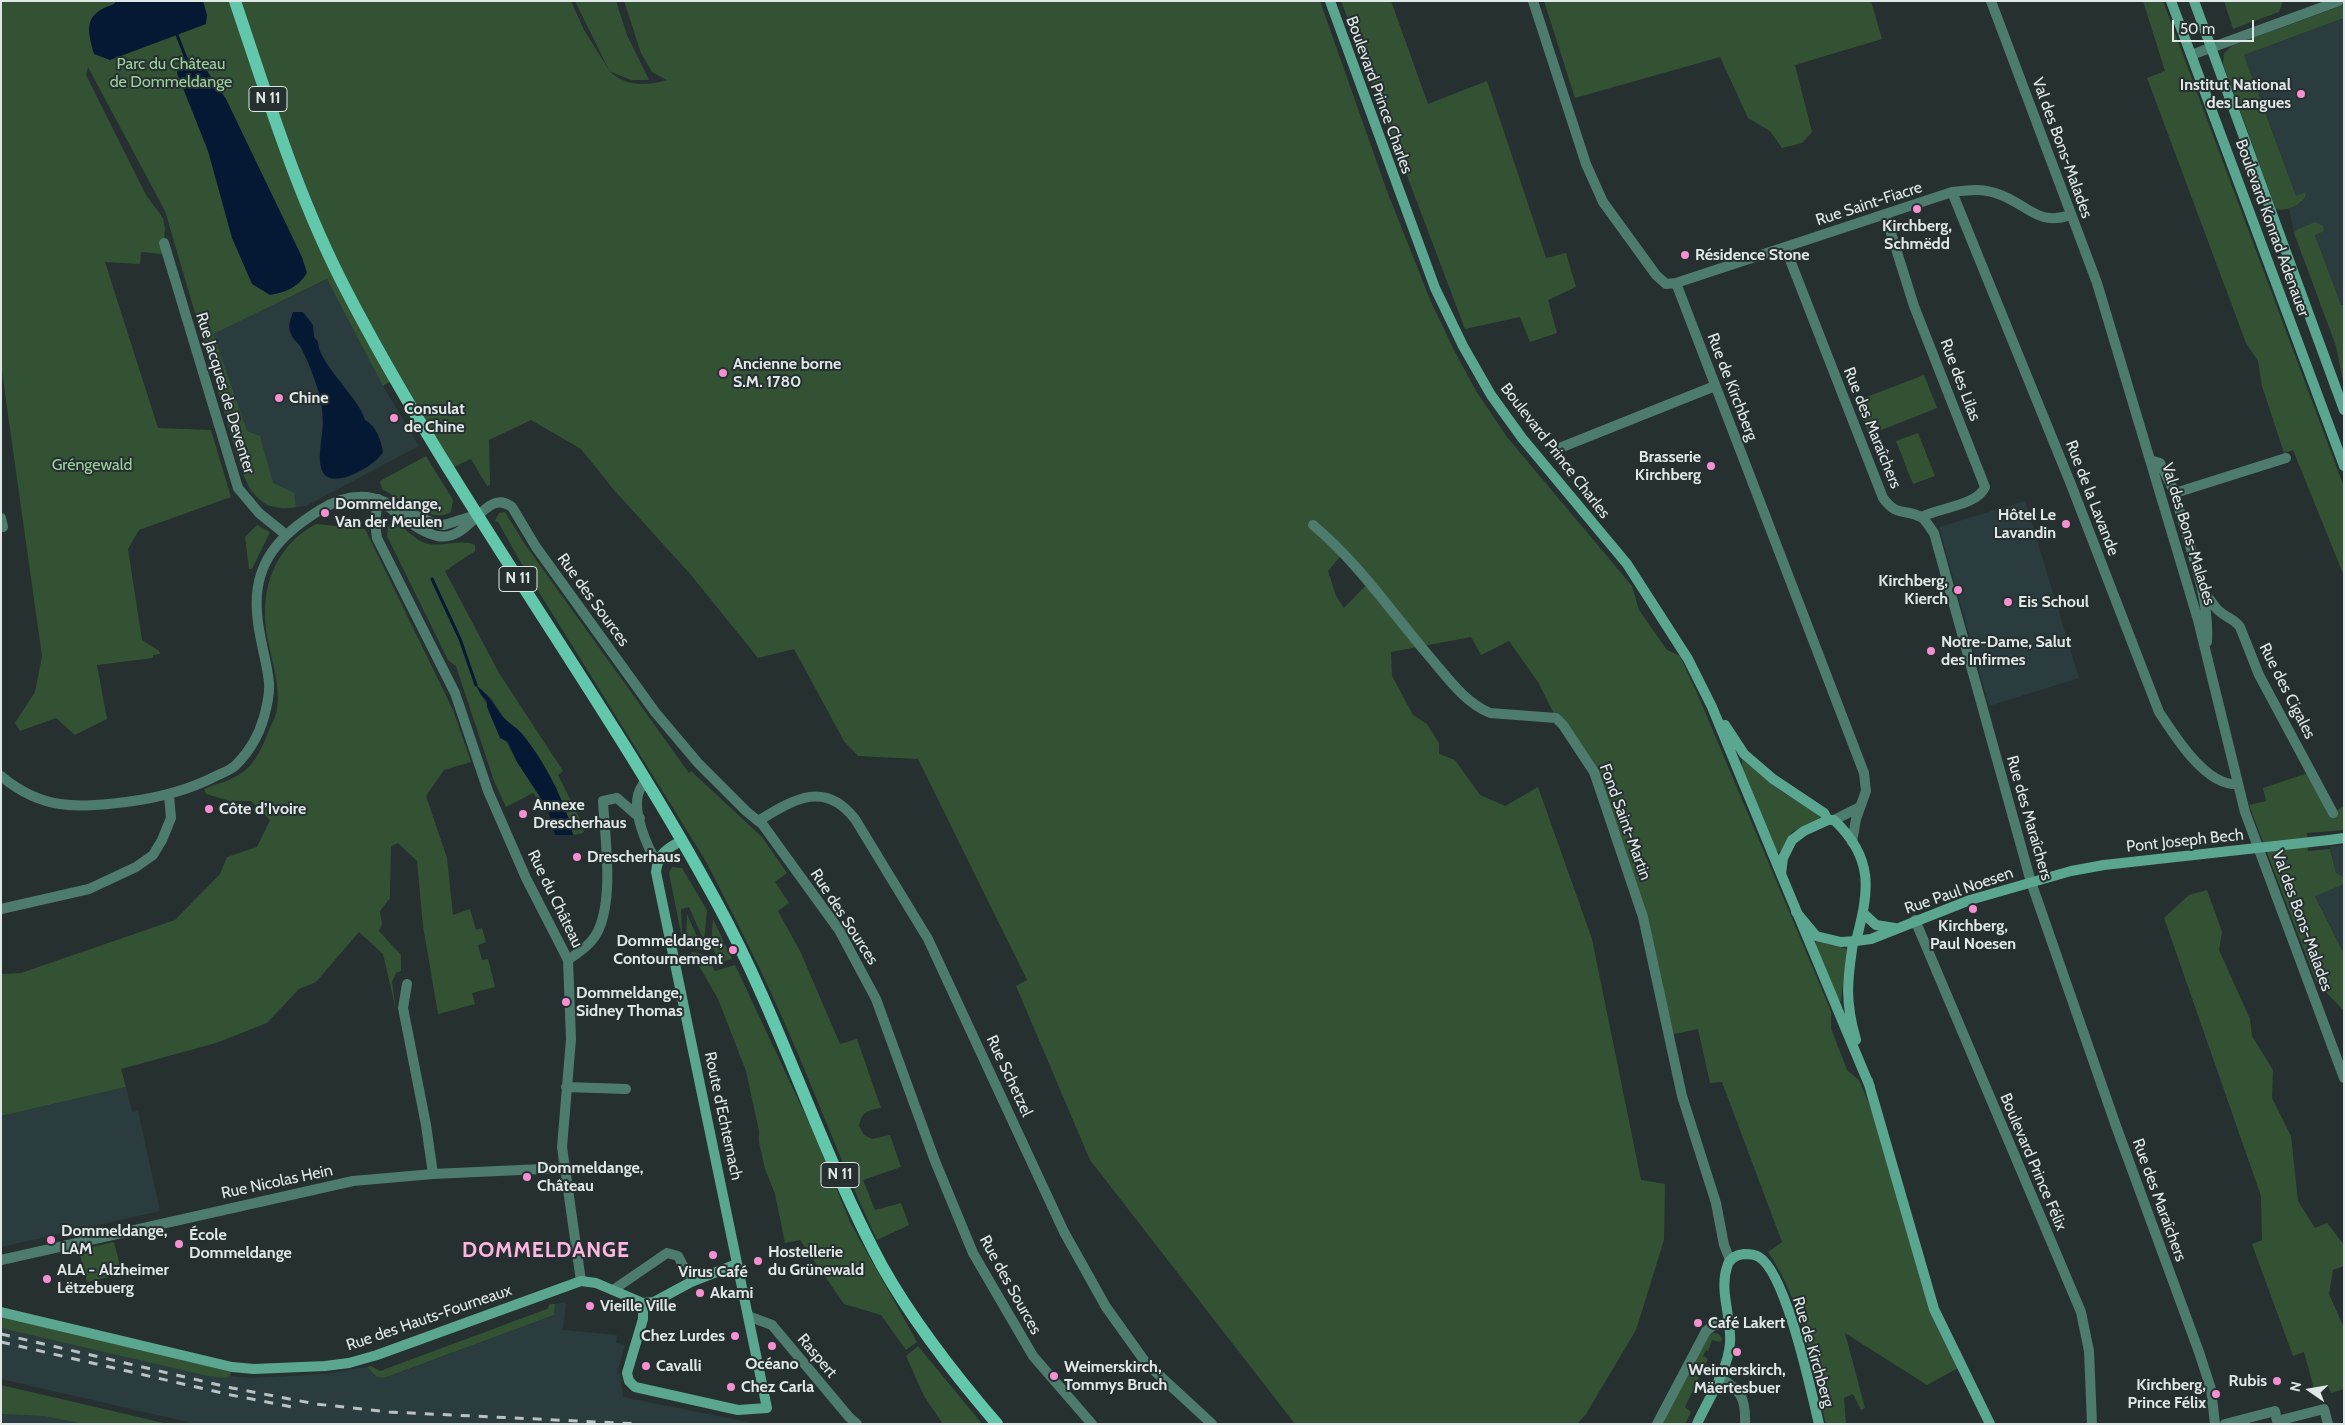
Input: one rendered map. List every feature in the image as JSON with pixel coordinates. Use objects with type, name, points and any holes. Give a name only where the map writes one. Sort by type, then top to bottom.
[{"type":"main road","name":"N 11","points":[[235,1],[281,139],[344,286],[394,379],[477,515],[645,780],[719,905],[751,969],[850,1201],[883,1267],[929,1341],[997,1424]]},
{"type":"main road","name":"Boulevard Prince Charles","points":[[1330,1],[1435,288],[1463,346],[1491,395],[1522,438],[1627,564],[1688,659],[1712,707],[1781,874]]},
{"type":"main road","name":"Boulevard Konrad Adenauer","points":[[2171,1],[2344,466]]},
{"type":"main road","name":"Boulevard Konrad Adenauer","points":[[2194,1],[2344,410]]},
{"type":"main road","name":"Boulevard Prince Charles","points":[[1712,707],[1744,754],[1773,779],[1831,820]]},
{"type":"main road","points":[[1870,1087],[1781,874],[1783,858],[1792,840],[1804,831],[1831,820],[1852,842],[1864,864],[1867,886],[1863,913],[1847,979],[1849,1016],[1870,1087],[1934,1309],[1990,1424]]},
{"type":"main road","name":"Pont Joseph Bech","points":[[2031,882],[2104,865],[2344,838]]},
{"type":"main road","points":[[657,863],[662,852],[681,841]]},
{"type":"main road","name":"Route d'Echternach","points":[[643,1302],[643,1319],[627,1373],[629,1381],[636,1387],[738,1410],[767,1408],[656,872],[657,863]]},
{"type":"main road","name":"Rue Paul Noesen","points":[[1855,942],[1871,939],[1915,920],[1970,900],[2031,882]]},
{"type":"main road","points":[[1796,912],[1816,936],[1855,942]]},
{"type":"main road","name":"Rue Paul Noesen","points":[[1863,913],[1876,925],[1896,928]]},
{"type":"main road","name":"Rue de Kirchberg","points":[[1730,1260],[1736,1256],[1751,1254],[1759,1257],[1768,1266],[1795,1330],[1819,1424]]},
{"type":"main road","points":[[1697,1424],[1719,1377],[1730,1346],[1725,1286],[1727,1267],[1730,1260]]},
{"type":"main road","points":[[581,1281],[613,1290],[643,1302],[654,1302],[691,1282],[737,1264]]},
{"type":"main road","name":"Rue des Hauts-Fourneaux","points":[[1,1312],[232,1367],[254,1369],[325,1366],[377,1355],[581,1281]]},
{"type":"street","points":[[1533,1],[1586,164],[1603,202],[1656,275],[1666,284],[1676,283]]},
{"type":"street","name":"Val des Bons-Malades","points":[[1991,1],[2097,283],[2207,655],[2245,812],[2344,1078]]},
{"type":"street","points":[[2191,55],[2339,1]]},
{"type":"street","name":"Rue Saint-Fiacre","points":[[1676,283],[1952,192],[1979,189],[2000,194],[2044,218],[2054,219],[2070,215]]},
{"type":"street","name":"Rue de la Lavande","points":[[1952,192],[2070,482],[2159,712],[2180,743],[2207,771],[2218,781],[2228,785],[2238,784]]},
{"type":"street","name":"Rue des Lilas","points":[[1885,214],[1914,306],[1985,487],[1983,493],[1975,500],[1932,511],[1921,517]]},
{"type":"street","name":"Rue Jacques de Deventer","points":[[164,243],[238,488],[270,523],[285,534]]},
{"type":"street","name":"Rue des Maraîchers","points":[[1785,247],[1883,498],[1895,510],[1921,517],[1934,533],[2031,882],[2119,1135],[2199,1352],[2210,1388],[2215,1424]]},
{"type":"street","name":"Rue de Kirchberg","points":[[1676,283],[1864,774],[1866,791],[1860,807],[1852,842]]},
{"type":"street","points":[[1562,447],[1715,386]]},
{"type":"street","points":[[2175,493],[2286,458]]},
{"type":"street","name":"Rue des Cigales","points":[[2150,460],[2160,463],[2175,493],[2202,594],[2208,626],[2207,655]]},
{"type":"street","name":"Rue des Sources","points":[[1,776],[19,792],[35,799],[79,806],[137,801],[169,795],[196,787],[234,767],[250,749],[261,729],[267,706],[269,685],[257,612],[259,582],[269,556],[285,534],[323,508],[345,498],[362,496],[378,499],[434,524],[444,525],[477,515],[493,503],[507,504],[512,507],[536,547],[655,712],[698,762],[758,821],[839,930],[861,969],[886,1023],[963,1232],[978,1262],[1033,1356],[1092,1424]]},
{"type":"street","name":"Rue du Château","points":[[378,499],[375,523],[377,538],[455,693],[488,791],[526,878],[568,960],[572,1039],[566,1087],[562,1147],[581,1281]]},
{"type":"street","name":"Fond Saint-Martin","points":[[1312,524],[1343,553],[1369,582],[1408,633],[1462,695],[1480,709],[1490,712],[1556,718],[1563,724],[1594,772],[1643,917],[1682,1096],[1716,1203],[1724,1245],[1730,1260]]},
{"type":"street","name":"Rue des Cigales","points":[[2202,594],[2206,595],[2218,611],[2236,621],[2240,627],[2263,683],[2333,813]]},
{"type":"street","points":[[645,780],[638,796],[640,818],[646,845],[657,863]]},
{"type":"street","points":[[1,909],[89,889],[136,867],[153,855],[171,818],[169,795]]},
{"type":"street","name":"Rue Schetzel","points":[[758,821],[804,798],[819,795],[834,798],[846,807],[928,939],[1064,1232],[1106,1307],[1146,1363],[1212,1424]]},
{"type":"street","points":[[568,960],[586,947],[598,932],[603,913],[606,881],[603,801],[617,798],[640,818]]},
{"type":"street","points":[[1831,820],[1860,807]]},
{"type":"street","name":"Boulevard Prince Félix","points":[[1915,920],[2081,1312],[2089,1351],[2092,1423]]},
{"type":"street","points":[[407,984],[403,1008],[426,1125],[433,1174]]},
{"type":"street","points":[[566,1087],[626,1089]]},
{"type":"street","name":"Rue Nicolas Hein","points":[[1,1260],[317,1188],[353,1182],[433,1174],[564,1168]]},
{"type":"street","points":[[613,1290],[666,1253],[678,1256],[686,1273]]},
{"type":"street","name":"Raspert","points":[[748,1316],[772,1325],[848,1417],[857,1424]]},
{"type":"street","points":[[1657,1424],[1706,1331],[1714,1325],[1729,1323]]},
{"type":"street","points":[[1719,1377],[1736,1388],[1743,1399],[1745,1424]]},
{"type":"street","points":[[2225,1424],[2275,1411],[2278,1423],[2324,1409],[2328,1424]]},
{"type":"shaded area","name":"Institut National des Langues","points":[[2344,18],[2344,305],[2341,306],[2315,234],[2296,229],[2294,233],[2289,208],[2301,203],[2306,193],[2296,196],[2244,55]]},
{"type":"shaded area","points":[[328,279],[383,386],[419,446],[306,506],[284,509],[265,505],[249,489],[240,466],[203,338]]},
{"type":"shaded area","name":"Eis Schoul","points":[[2025,501],[2079,678],[1989,706],[1939,527]]},
{"type":"shaded area","points":[[2344,845],[2344,877],[2336,873],[2330,847]]},
{"type":"shaded area","points":[[2344,884],[2344,954],[2315,895]]},
{"type":"shaded area","points":[[126,1087],[132,1112],[138,1111],[160,1211],[1,1247],[1,1116]]},
{"type":"shaded area","points":[[566,1302],[563,1330],[617,1335],[616,1343],[625,1345],[617,1374],[620,1373],[623,1397],[758,1424],[196,1424],[1,1379],[1,1328],[226,1378],[230,1376],[253,1378],[326,1374],[367,1367],[377,1377],[385,1378],[554,1315],[555,1304]]},
{"type":"shaded area","points":[[1,1414],[43,1416],[85,1424],[1,1424]]},
{"type":"green space","points":[[1,1],[571,1],[584,30],[609,70],[575,1],[616,1],[627,35],[649,80],[631,80],[609,71],[622,80],[644,84],[667,80],[652,72],[641,53],[624,1],[1320,1],[1387,191],[1431,302],[1476,391],[1507,437],[1632,586],[1639,610],[1667,650],[1680,656],[1831,1011],[1831,1028],[1847,1070],[1859,1080],[1887,1147],[1925,1280],[1962,1366],[1927,1385],[1845,1333],[1865,1408],[1861,1410],[1853,1394],[1844,1398],[1846,1424],[1826,1424],[1798,1313],[1780,1271],[1768,1252],[1782,1242],[1722,1082],[1710,1083],[1698,1029],[1670,1035],[1643,917],[1594,772],[1556,718],[1538,682],[1509,641],[1481,655],[1471,637],[1391,652],[1392,676],[1413,715],[1427,724],[1439,743],[1439,754],[1455,760],[1480,795],[1505,806],[1538,787],[1592,939],[1641,1180],[1665,1184],[1664,1240],[1636,1330],[1586,1414],[1577,1424],[1295,1424],[1090,1160],[1016,986],[1027,980],[918,759],[858,756],[844,741],[794,649],[758,658],[691,575],[614,490],[581,449],[531,420],[489,440],[490,485],[487,486],[471,459],[449,469],[394,379],[383,386],[327,279],[213,334],[247,431],[260,436],[273,483],[294,493],[296,507],[274,507],[259,499],[249,485],[240,466],[165,211],[88,67],[86,75],[146,195],[163,218],[165,228],[163,254],[141,252],[140,264],[105,262],[158,428],[211,430],[231,497],[139,530],[128,549],[142,640],[159,651],[160,654],[153,655],[153,658],[97,665],[107,719],[75,735],[56,718],[20,731],[15,723],[35,692],[42,656],[1,365]],"holes":[[[1343,553],[1369,582],[1344,608],[1336,596],[1328,571]]]},
{"type":"green space","points":[[1341,1],[1391,1],[1428,104],[1487,81],[1546,258],[1566,253],[1576,287],[1548,300],[1557,333],[1530,342],[1520,317],[1465,329]]},
{"type":"green space","points":[[1544,1],[1871,1],[1882,39],[1795,65],[1812,132],[1802,143],[1782,148],[1770,131],[1748,118],[1720,57],[1575,98]]},
{"type":"green space","points":[[2143,1],[2163,1],[2344,487],[2344,576],[2293,450],[2284,453],[2262,386],[2258,361],[2246,343],[2147,78],[2165,71]]},
{"type":"green space","points":[[2224,1],[2283,1],[2279,12],[2233,29]]},
{"type":"green space","points":[[2344,5],[2344,18],[2244,55],[2296,196],[2306,192],[2303,200],[2295,206],[2280,210],[2276,209],[2223,64],[2224,53],[2233,45]]},
{"type":"green space","points":[[2315,222],[2323,226],[2324,231],[2315,235],[2341,305],[2344,305],[2344,386],[2336,346],[2294,233],[2296,230]]},
{"type":"green space","points":[[1924,375],[1937,408],[1869,435],[1856,401]]},
{"type":"green space","points":[[1918,433],[1935,476],[1913,484],[1896,441]]},
{"type":"green space","points":[[426,456],[453,500],[451,512],[443,515],[425,513],[382,489],[380,481]]},
{"type":"green space","points":[[505,512],[524,543],[689,773],[691,771],[762,837],[787,873],[775,882],[789,903],[778,911],[800,951],[840,1044],[857,1039],[881,1108],[866,1113],[859,1126],[864,1135],[872,1139],[890,1135],[901,1167],[863,1180],[875,1210],[901,1203],[909,1225],[877,1240],[759,966],[726,901],[704,858],[524,568],[498,522],[495,521],[499,513]]},
{"type":"green space","points":[[395,523],[425,543],[464,542],[475,545],[475,551],[445,571],[499,673],[563,771],[558,775],[585,829],[583,833],[573,835],[569,818],[562,807],[556,787],[523,735],[504,718],[491,698],[477,686],[517,762],[548,809],[544,809],[533,793],[506,807],[494,781],[456,666],[448,660],[387,536],[388,527]]},
{"type":"green space","points":[[316,524],[365,529],[453,710],[471,762],[444,770],[426,796],[447,858],[453,915],[470,909],[476,930],[482,928],[486,942],[478,945],[482,960],[488,959],[495,987],[472,993],[475,1004],[438,1014],[423,926],[417,861],[398,843],[391,846],[390,898],[380,911],[382,924],[379,931],[401,955],[401,971],[396,973],[392,982],[396,1010],[383,954],[359,932],[316,982],[299,989],[267,1023],[216,1043],[121,1069],[126,1087],[1,1116],[1,974],[21,973],[175,920],[220,874],[227,857],[257,847],[270,820],[251,801],[230,801],[206,794],[204,789],[239,775],[254,761],[266,738],[277,710],[278,698],[265,624],[268,585],[272,572],[285,550],[304,531]]},
{"type":"green space","points":[[257,525],[270,532],[252,569],[249,569],[245,537]]},
{"type":"green space","points":[[1742,759],[1778,789],[1820,815],[1819,820],[1792,832],[1780,852],[1776,851],[1742,767]]},
{"type":"green space","points":[[2308,773],[2333,813],[2344,806],[2344,830],[2307,833],[2308,851],[2330,849],[2336,873],[2344,877],[2344,884],[2315,896],[2344,954],[2344,1011],[2316,982],[2249,805],[2266,801],[2263,788]]},
{"type":"green space","points":[[672,867],[682,868],[707,910],[704,941],[689,907],[681,909],[682,938],[669,873]]},
{"type":"green space","points":[[2207,890],[2222,932],[2219,950],[2250,1019],[2252,1036],[2273,1070],[2272,1098],[2291,1136],[2298,1201],[2315,1228],[2327,1223],[2344,1245],[2344,1266],[2333,1270],[2329,1294],[2344,1328],[2344,1389],[2331,1393],[2328,1386],[2314,1389],[2304,1352],[2293,1356],[2252,1244],[2262,1240],[2261,1196],[2164,918],[2189,895]]},
{"type":"green space","points":[[687,914],[703,950],[686,946]]},
{"type":"green space","points":[[713,919],[732,959],[720,962],[711,945]]},
{"type":"green space","points":[[1818,940],[1847,949],[1841,1001],[1839,1002],[1814,944]]},
{"type":"green space","points":[[691,952],[706,955],[715,971],[735,965],[812,1129],[851,1224],[917,1342],[906,1350],[881,1315],[844,1304],[800,1240],[785,1243],[775,1194],[765,1169],[746,1071],[718,999]]},
{"type":"green space","points":[[114,1242],[122,1274],[87,1282],[79,1250]]},
{"type":"green space","points":[[550,1304],[555,1304],[554,1315],[384,1378],[377,1377],[367,1367],[371,1366],[380,1371],[547,1309]]},
{"type":"green space","points":[[1,1312],[232,1367],[230,1376],[226,1378],[208,1376],[1,1328]]},
{"type":"green space","points":[[1713,1333],[1719,1334],[1722,1339],[1721,1342],[1712,1340],[1708,1351],[1706,1350],[1703,1356],[1708,1359],[1685,1407],[1691,1412],[1685,1424],[1662,1424],[1709,1335]]},
{"type":"green space","points":[[918,1346],[982,1424],[943,1424],[924,1396],[906,1356]]},
{"type":"green space","points":[[1,1385],[168,1424],[85,1424],[43,1416],[1,1414]]},
{"type":"water","points":[[116,1],[203,1],[207,15],[206,24],[110,60],[94,54],[89,29],[93,17]]},
{"type":"water","points":[[186,58],[189,58],[194,64],[205,68],[226,99],[302,257],[307,273],[300,282],[287,290],[270,295],[252,284],[232,238],[208,151],[177,73],[178,66]]},
{"type":"water","points":[[293,312],[303,312],[313,325],[314,337],[325,360],[356,402],[365,420],[375,430],[379,438],[383,452],[377,460],[349,476],[338,479],[330,478],[324,474],[321,468],[320,452],[323,425],[321,400],[306,357],[292,337],[289,328]]},
{"type":"water","points":[[476,685],[503,717],[521,733],[539,757],[554,783],[566,810],[573,835],[555,835],[548,809],[517,762],[508,742],[500,738],[487,707],[487,701],[481,695]]},
{"type":"waterway","points":[[177,35],[186,58]]},
{"type":"waterway","points":[[432,579],[460,639],[476,685]]},
{"type":"railway","points":[[1,1334],[232,1388],[316,1404],[389,1412],[640,1424]]},
{"type":"railway","points":[[1,1342],[231,1395],[297,1408]]},
{"type":"place","name":"Institut National des Langues","points":[[2301,94]]},
{"type":"place","name":"Kirchberg, Schmëdd","points":[[1917,209]]},
{"type":"place","name":"Résidence Stone","points":[[1685,255]]},
{"type":"place","name":"Ancienne borne S.M. 1780","points":[[723,373]]},
{"type":"place","name":"Chine","points":[[279,398]]},
{"type":"place","name":"Consulat de Chine","points":[[394,418]]},
{"type":"place","name":"Brasserie Kirchberg","points":[[1711,466]]},
{"type":"place","name":"Dommeldange, Van der Meulen","points":[[325,513]]},
{"type":"place","name":"Hôtel Le Lavandin","points":[[2066,524]]},
{"type":"place","name":"Kirchberg, Kierch","points":[[1958,590]]},
{"type":"place","name":"Eis Schoul","points":[[2008,602]]},
{"type":"place","name":"Notre-Dame, Salut des Infirmes","points":[[1931,651]]},
{"type":"place","name":"Côte d’Ivoire","points":[[209,809]]},
{"type":"place","name":"Annexe Drescherhaus","points":[[523,814]]},
{"type":"place","name":"Drescherhaus","points":[[577,857]]},
{"type":"place","name":"Kirchberg, Paul Noesen","points":[[1973,909]]},
{"type":"place","name":"Dommeldange, Contournement","points":[[733,950]]},
{"type":"place","name":"Dommeldange, Sidney Thomas","points":[[566,1002]]},
{"type":"place","name":"Dommeldange, Château","points":[[527,1177]]},
{"type":"place","name":"Dommeldange, LAM","points":[[51,1240]]},
{"type":"place","name":"École Dommeldange","points":[[179,1244]]},
{"type":"place","name":"Virus Café","points":[[713,1255]]},
{"type":"place","name":"Hostellerie du Grünewald","points":[[758,1261]]},
{"type":"place","name":"ALA - Alzheimer Lëtzebuerg","points":[[47,1279]]},
{"type":"place","name":"Akami","points":[[700,1293]]},
{"type":"place","name":"Vieille Ville","points":[[590,1306]]},
{"type":"place","name":"Café Lakert","points":[[1698,1323]]},
{"type":"place","name":"Chez Lurdes","points":[[735,1336]]},
{"type":"place","name":"Océano","points":[[772,1346]]},
{"type":"place","name":"Weimerskirch, Mäertesbuer","points":[[1737,1352]]},
{"type":"place","name":"Cavalli","points":[[646,1366]]},
{"type":"place","name":"Weimerskirch, Tommys Bruch","points":[[1054,1376]]},
{"type":"place","name":"Rubis","points":[[2277,1381]]},
{"type":"place","name":"Chez Carla","points":[[731,1387]]},
{"type":"place","name":"Kirchberg, Prince Félix","points":[[2216,1394]]},
{"type":"district","name":"DOMMELDANGE","points":[[546,1251]]},
{"type":"park label","name":"Parc du Château de Dommeldange","points":[[171,73]]},
{"type":"park label","name":"Gréngewald","points":[[92,465]]}]
